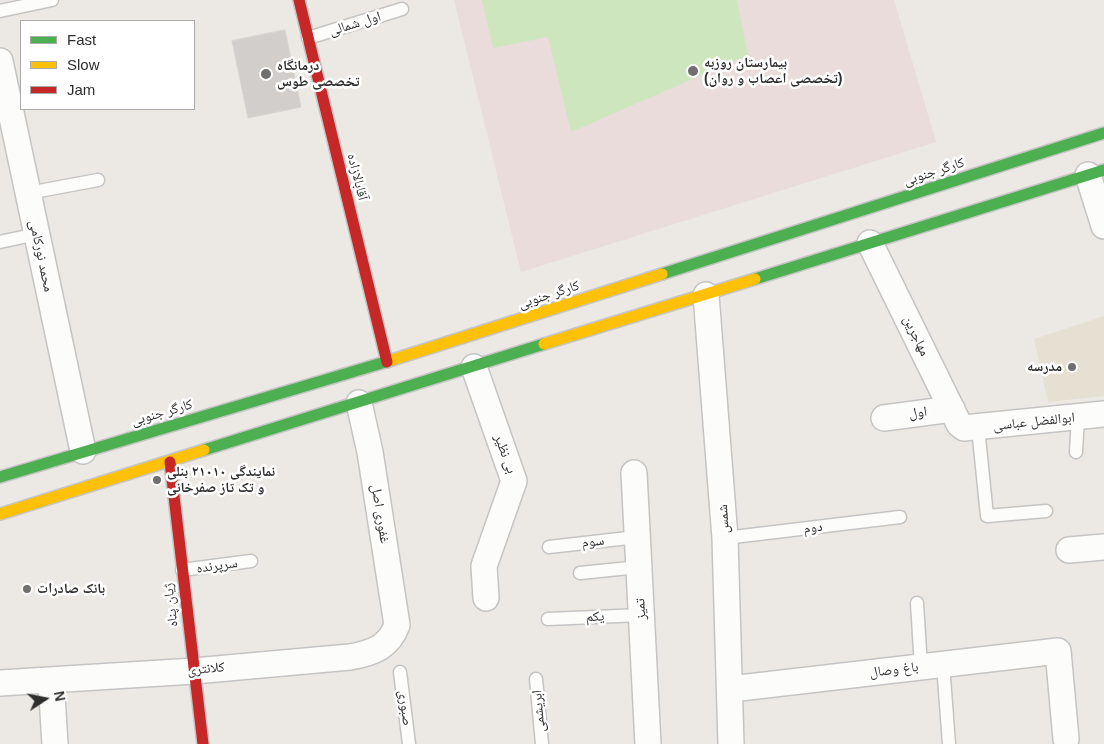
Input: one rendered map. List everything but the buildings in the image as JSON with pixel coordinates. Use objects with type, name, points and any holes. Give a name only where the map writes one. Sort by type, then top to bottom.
[{"type":"main road","name":"آقابالازاده","points":[[299,0],[387,362]]},
{"type":"main road","name":"کارگر جنوبی","points":[[0,477],[387,362],[1104,133]]},
{"type":"main road","points":[[0,514],[1096,172]]},
{"type":"main road","name":"ژیان پناه","points":[[170,462],[203,744]]},
{"type":"street","name":"محمد نورکامی","points":[[1,70],[83,451]]},
{"type":"street","points":[[1096,172],[1104,226]]},
{"type":"street","name":"مهاجرین","points":[[870,244],[964,422]]},
{"type":"street","name":"شمس","points":[[706,295],[725,538],[731,744]]},
{"type":"street","name":"بی نظیر","points":[[474,367],[514,481],[484,566],[486,598]]},
{"type":"street","name":"غفوری اصل","points":[[359,403],[370,452],[397,625]]},
{"type":"street","name":"ابوالفضل عباسی","points":[[964,422],[1078,417],[1104,414]]},
{"type":"street","name":"اول","points":[[884,418],[964,422]]},
{"type":"street","name":"تمیز","points":[[634,473],[648,744]]},
{"type":"street","points":[[1069,550],[1104,547]]},
{"type":"street","name":"کلانتری","points":[[0,683],[194,671],[368,654],[383,646],[393,636],[397,625]]},
{"type":"street","name":"باغ وصال","points":[[730,689],[1058,651],[1066,739]]},
{"type":"street","points":[[51,680],[55,744]]},
{"type":"lane","points":[[0,11],[52,0]]},
{"type":"lane","name":"اول شمالی","points":[[308,38],[402,9]]},
{"type":"lane","points":[[28,193],[98,180]]},
{"type":"lane","points":[[0,242],[37,234]]},
{"type":"lane","points":[[1076,452],[1078,417]]},
{"type":"lane","points":[[964,422],[987,516],[1046,511]]},
{"type":"lane","name":"دوم","points":[[725,538],[900,518]]},
{"type":"lane","name":"سوم","points":[[549,547],[637,537]]},
{"type":"lane","name":"سرپرنده","points":[[182,570],[251,561]]},
{"type":"lane","points":[[580,574],[639,567]]},
{"type":"lane","points":[[917,603],[949,744]]},
{"type":"lane","name":"یکم","points":[[548,619],[641,615]]},
{"type":"lane","name":"صبوری","points":[[400,672],[409,744]]},
{"type":"lane","name":"ابریشمی","points":[[536,679],[542,744]]},
{"type":"shaded area","name":"بیمارستان روزبه (تخصصی اعصاب و روان)","points":[[454,0],[894,0],[936,142],[521,272]]},
{"type":"shaded area","name":"مدرسه","points":[[1104,316],[1104,396],[1048,402],[1034,339]]},
{"type":"green space","points":[[482,0],[737,0],[748,55],[571,132],[548,37],[493,48]]},
{"type":"traffic: fast","points":[[662,274],[1104,133]]},
{"type":"traffic: fast","points":[[755,279],[1104,170]]},
{"type":"traffic: fast","points":[[204,450],[544,344]]},
{"type":"traffic: fast","points":[[0,477],[392,360]]},
{"type":"traffic: slow","points":[[392,360],[662,274]]},
{"type":"traffic: slow","points":[[544,344],[755,279]]},
{"type":"traffic: slow","points":[[0,514],[204,450]]},
{"type":"traffic: jam","points":[[299,0],[387,362]]},
{"type":"traffic: jam","points":[[170,462],[203,744]]},
{"type":"place","name":"بیمارستان روزبه (تخصصی اعصاب و روان)","points":[[693,71]]},
{"type":"place","name":"درمانگاه تخصصی طوس","points":[[266,74]]},
{"type":"place","name":"مدرسه","points":[[1072,367]]},
{"type":"place","name":"نمایندگی ۲۱۰۱۰ بنلی و تک تاز صفرخانی","points":[[157,480]]},
{"type":"place","name":"بانک صادرات","points":[[27,589]]}]
